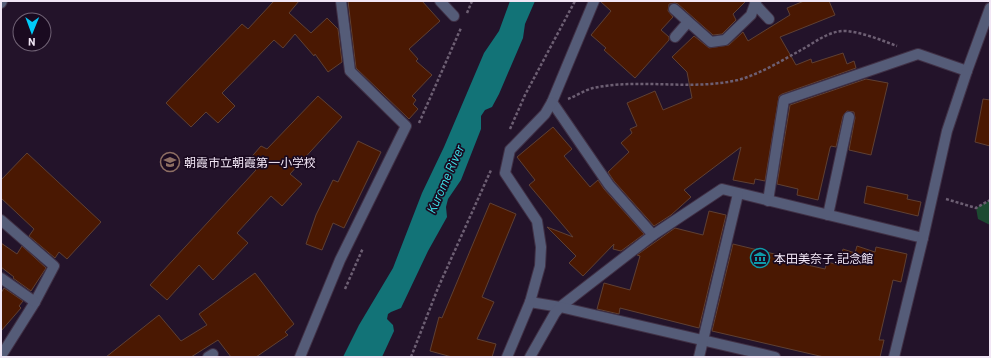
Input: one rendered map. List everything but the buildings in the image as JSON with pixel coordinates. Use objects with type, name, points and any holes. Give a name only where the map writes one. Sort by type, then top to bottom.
[{"type":"street","points":[[300,357],[340,260],[406,126],[350,70],[341,1]]},
{"type":"street","points":[[440,1],[454,16]]},
{"type":"street","points":[[507,357],[530,302],[540,266],[541,247],[537,221],[505,173],[510,150],[545,114],[552,102],[594,1]]},
{"type":"street","points":[[674,9],[711,42],[725,40],[751,15],[756,3],[769,19]]},
{"type":"street","points":[[894,357],[947,130],[990,8]]},
{"type":"street","points":[[675,37],[688,22]]},
{"type":"street","points":[[768,201],[784,100],[918,54],[967,71]]},
{"type":"street","points":[[552,102],[609,185],[653,235]]},
{"type":"street","points":[[828,215],[849,117]]},
{"type":"street","points":[[530,357],[554,313],[560,307],[653,235],[722,189],[923,238]]},
{"type":"street","points":[[699,357],[738,194]]},
{"type":"street","points":[[1,220],[54,266],[36,302],[1,356]]},
{"type":"street","points":[[1,278],[36,302]]},
{"type":"street","points":[[530,302],[560,307],[775,357]]},
{"type":"path","points":[[509,130],[575,1]]},
{"type":"path","points":[[552,102],[566,100],[591,89],[614,85],[687,85],[739,79],[770,67],[826,35],[836,32],[847,31],[862,34],[918,54]]},
{"type":"path","points":[[411,357],[438,288],[493,166]]},
{"type":"path","points":[[932,195],[976,208],[990,200]]},
{"type":"shaded area","points":[[990,200],[990,225],[978,219],[976,208]]},
{"type":"water","name":"Kurome River","points":[[510,1],[535,1],[525,24],[523,38],[499,94],[492,107],[485,110],[481,116],[481,129],[461,180],[448,199],[446,207],[447,217],[428,251],[401,308],[388,314],[387,319],[393,325],[394,331],[382,357],[343,357],[359,325],[393,268],[422,193],[444,147],[484,53],[499,31]]},
{"type":"place","name":"朝霞市立朝霞第一小学校","points":[[170,162]]},
{"type":"place","name":"本田美奈子.記念館","points":[[760,258]]}]
